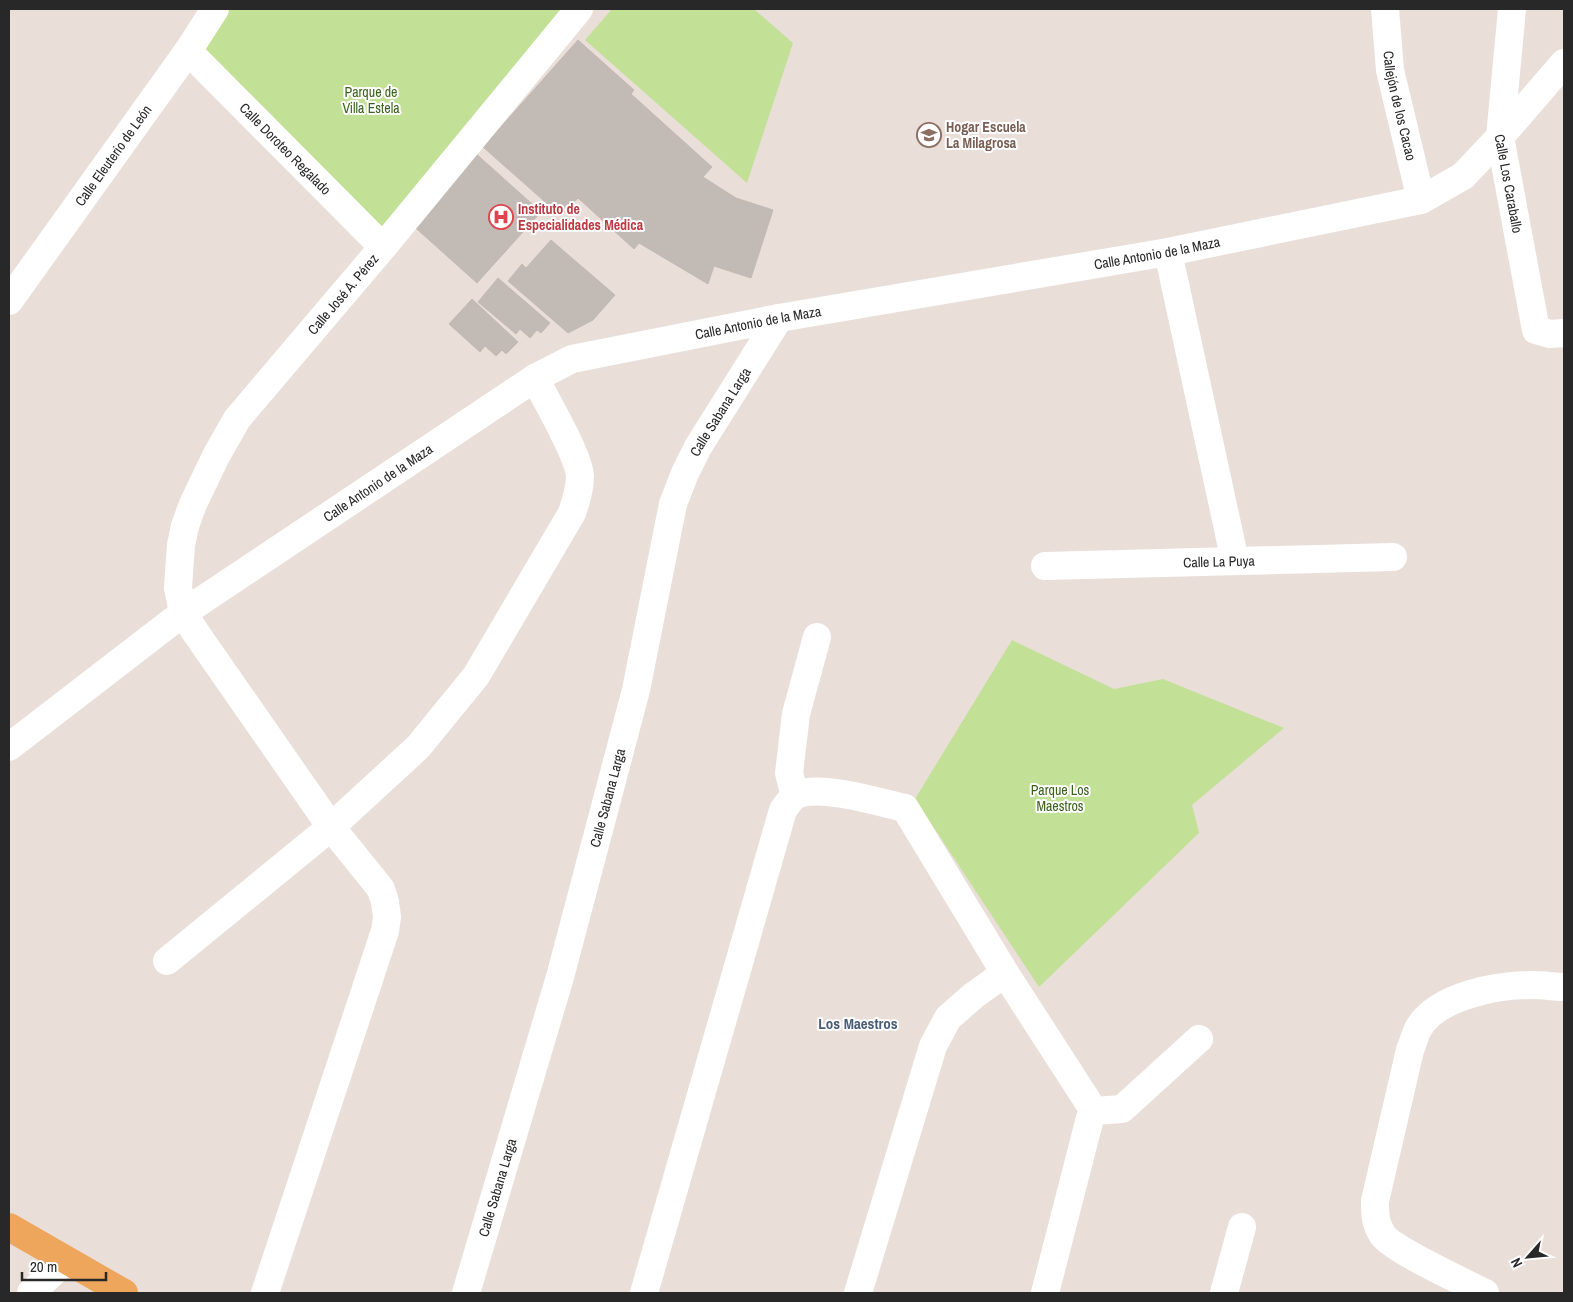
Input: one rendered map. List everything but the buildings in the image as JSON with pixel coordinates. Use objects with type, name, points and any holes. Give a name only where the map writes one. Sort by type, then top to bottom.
[{"type":"main road","points":[[9,1227],[65,1261],[124,1293]]},
{"type":"street","name":"Calle Eleuterio de León","points":[[9,301],[188,51],[215,9]]},
{"type":"street","name":"Calle José A. Pérez","points":[[183,612],[178,588],[181,545],[185,526],[190,511],[216,456],[237,420],[383,247],[579,9]]},
{"type":"street","name":"Callejón de los Cacao","points":[[1385,9],[1390,70],[1421,200]]},
{"type":"street","name":"Calle Los Caraballo","points":[[1512,9],[1500,137],[1536,330],[1550,334],[1564,332]]},
{"type":"street","name":"Calle Doroteo Regalado","points":[[188,51],[383,247]]},
{"type":"street","name":"Calle Antonio de la Maza","points":[[9,747],[183,612],[534,378],[572,359],[779,318],[1168,252],[1421,200],[1463,176],[1500,137],[1564,63]]},
{"type":"street","points":[[1168,252],[1235,561]]},
{"type":"street","name":"Calle Sabana Larga","points":[[466,1293],[560,977],[631,709],[673,504],[685,472],[698,447],[779,318]]},
{"type":"street","points":[[167,961],[331,826],[418,746],[476,676],[572,514],[578,494],[580,475],[575,456],[534,378]]},
{"type":"street","name":"Calle La Puya","points":[[1045,566],[1394,557]]},
{"type":"street","points":[[183,612],[331,826],[381,889],[385,902],[386,924],[265,1293]]},
{"type":"street","points":[[794,796],[789,773],[796,714],[817,637]]},
{"type":"street","points":[[644,1293],[777,828],[783,810],[794,796],[812,791],[832,793],[905,808],[1005,974],[1094,1111]]},
{"type":"street","points":[[858,1293],[932,1046],[948,1018],[973,996],[1005,974]]},
{"type":"street","points":[[1485,1293],[1396,1246],[1383,1236],[1376,1221],[1375,1201],[1410,1050],[1419,1028],[1432,1012],[1455,1000],[1483,990],[1533,985],[1564,987]]},
{"type":"street","points":[[1094,1111],[1122,1109],[1199,1039]]},
{"type":"street","points":[[1045,1293],[1090,1118],[1094,1111]]},
{"type":"street","points":[[1224,1293],[1242,1227]]},
{"type":"street","points":[[31,1293],[65,1261]]},
{"type":"green space","name":"Parque de Villa Estela","points":[[217,9],[563,9],[382,235],[188,51]]},
{"type":"green space","points":[[612,9],[754,9],[793,43],[747,183],[585,40]]},
{"type":"green space","name":"Parque Los Maestros","points":[[1012,640],[1114,689],[1163,679],[1284,728],[1192,805],[1199,833],[1039,987],[915,799]]},
{"type":"place","name":"Hogar Escuela La Milagrosa","points":[[929,135]]},
{"type":"place","name":"Instituto de Especialidades Médica","points":[[501,217]]},
{"type":"district","name":"Los Maestros","points":[[858,1023]]}]
